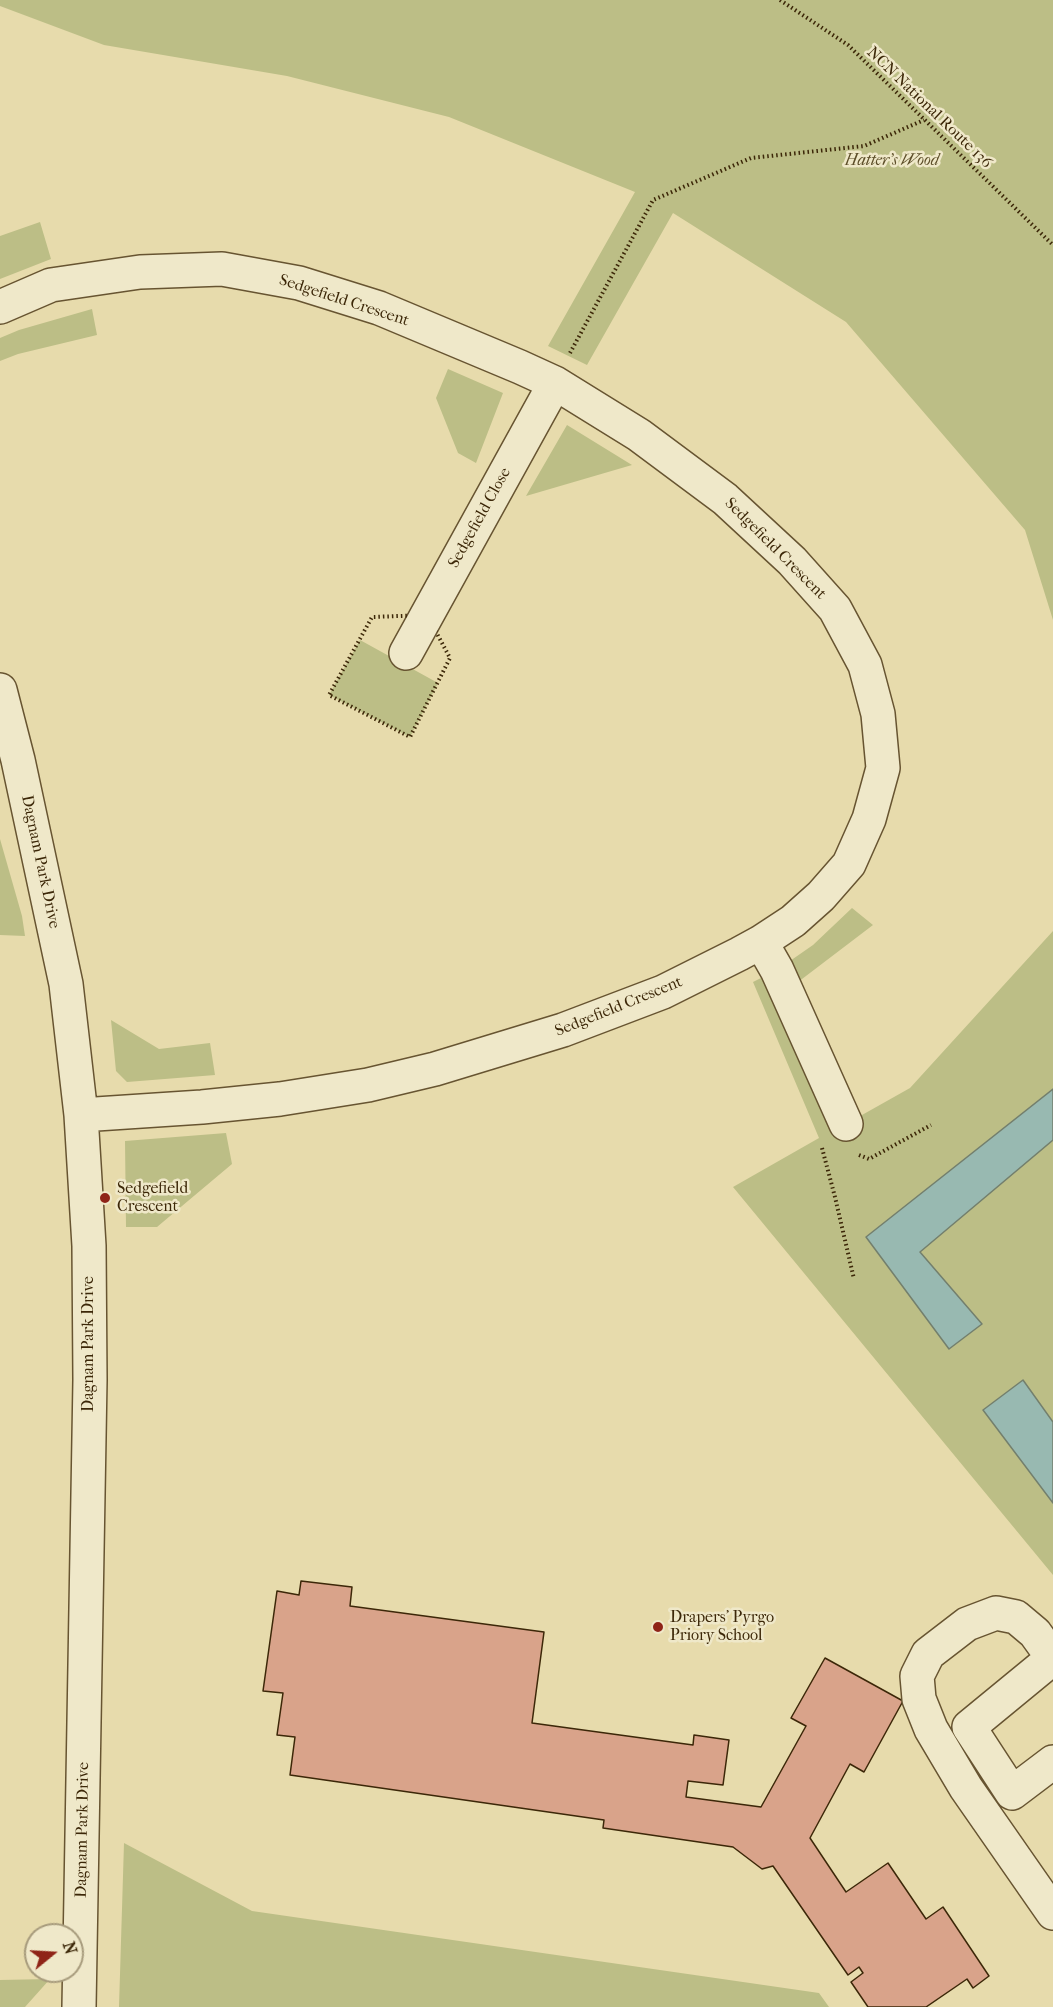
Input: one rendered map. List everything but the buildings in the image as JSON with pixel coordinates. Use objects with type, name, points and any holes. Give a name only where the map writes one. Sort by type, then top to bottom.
[{"type":"street","name":"Sedgefield Crescent","points":[[0,307],[51,285],[140,272],[222,269],[299,283],[379,308],[555,383],[639,435],[725,499],[792,561],[835,609],[865,665],[878,714],[883,768],[869,819],[849,864],[821,896],[793,921],[761,942],[663,992],[563,1030],[368,1085],[280,1099],[81,1115]]},
{"type":"street","name":"Sedgefield Close","points":[[406,653],[555,383]]},
{"type":"street","name":"Dagnam Park Drive","points":[[0,690],[18,760],[66,984],[81,1115],[89,1246],[90,1380],[79,2007]]},
{"type":"street","points":[[761,942],[777,970],[832,1131]]},
{"type":"street","points":[[1053,1762],[1012,1793],[969,1727],[1053,1658],[1035,1633],[1016,1617],[996,1613],[968,1624],[928,1654],[917,1676],[919,1699],[931,1729],[966,1788],[1053,1913]]},
{"type":"path","name":"NCN National Route 136","points":[[780,0],[848,45],[1053,245]]},
{"type":"path","points":[[555,383],[653,200],[751,158],[864,146],[924,120]]},
{"type":"path","points":[[832,1131],[836,1197],[854,1279]]},
{"type":"green space","name":"Hatter's Wood","points":[[0,0],[1053,0],[1053,620],[1025,530],[846,322],[673,213],[587,365],[548,346],[635,192],[449,117],[287,76],[104,45],[0,6]]},
{"type":"green space","points":[[40,222],[51,259],[0,279],[0,236]]},
{"type":"green space","points":[[92,309],[97,335],[18,354],[0,361],[0,338],[19,330]]},
{"type":"green space","points":[[448,369],[503,393],[476,463],[458,453],[436,398]]},
{"type":"green space","points":[[567,425],[632,465],[526,496]]},
{"type":"green space","points":[[360,640],[438,683],[410,737],[329,695]]},
{"type":"green space","points":[[0,839],[22,916],[25,936],[0,935]]},
{"type":"green space","points":[[852,908],[873,925],[781,995],[846,1124],[910,1088],[1053,931],[1053,1575],[733,1187],[819,1138],[753,982],[777,970],[813,945]]},
{"type":"green space","points":[[111,1020],[159,1049],[210,1043],[215,1075],[127,1082],[116,1071]]},
{"type":"green space","points":[[226,1133],[232,1164],[157,1227],[126,1227],[125,1141]]},
{"type":"green space","points":[[124,1843],[252,1911],[819,1993],[829,2007],[119,2007]]},
{"type":"green space","points":[[0,1980],[24,1980],[24,1983],[46,1983],[25,2007],[0,2007]]},
{"type":"water","points":[[1053,1089],[1053,1140],[920,1252],[982,1324],[949,1349],[866,1237]]},
{"type":"water","points":[[1023,1380],[1053,1422],[1053,1503],[983,1410]]},
{"type":"place","name":"Sedgefield Crescent","points":[[105,1198]]},
{"type":"place","name":"Drapers' Pyrgo Priory School","points":[[658,1627]]}]
